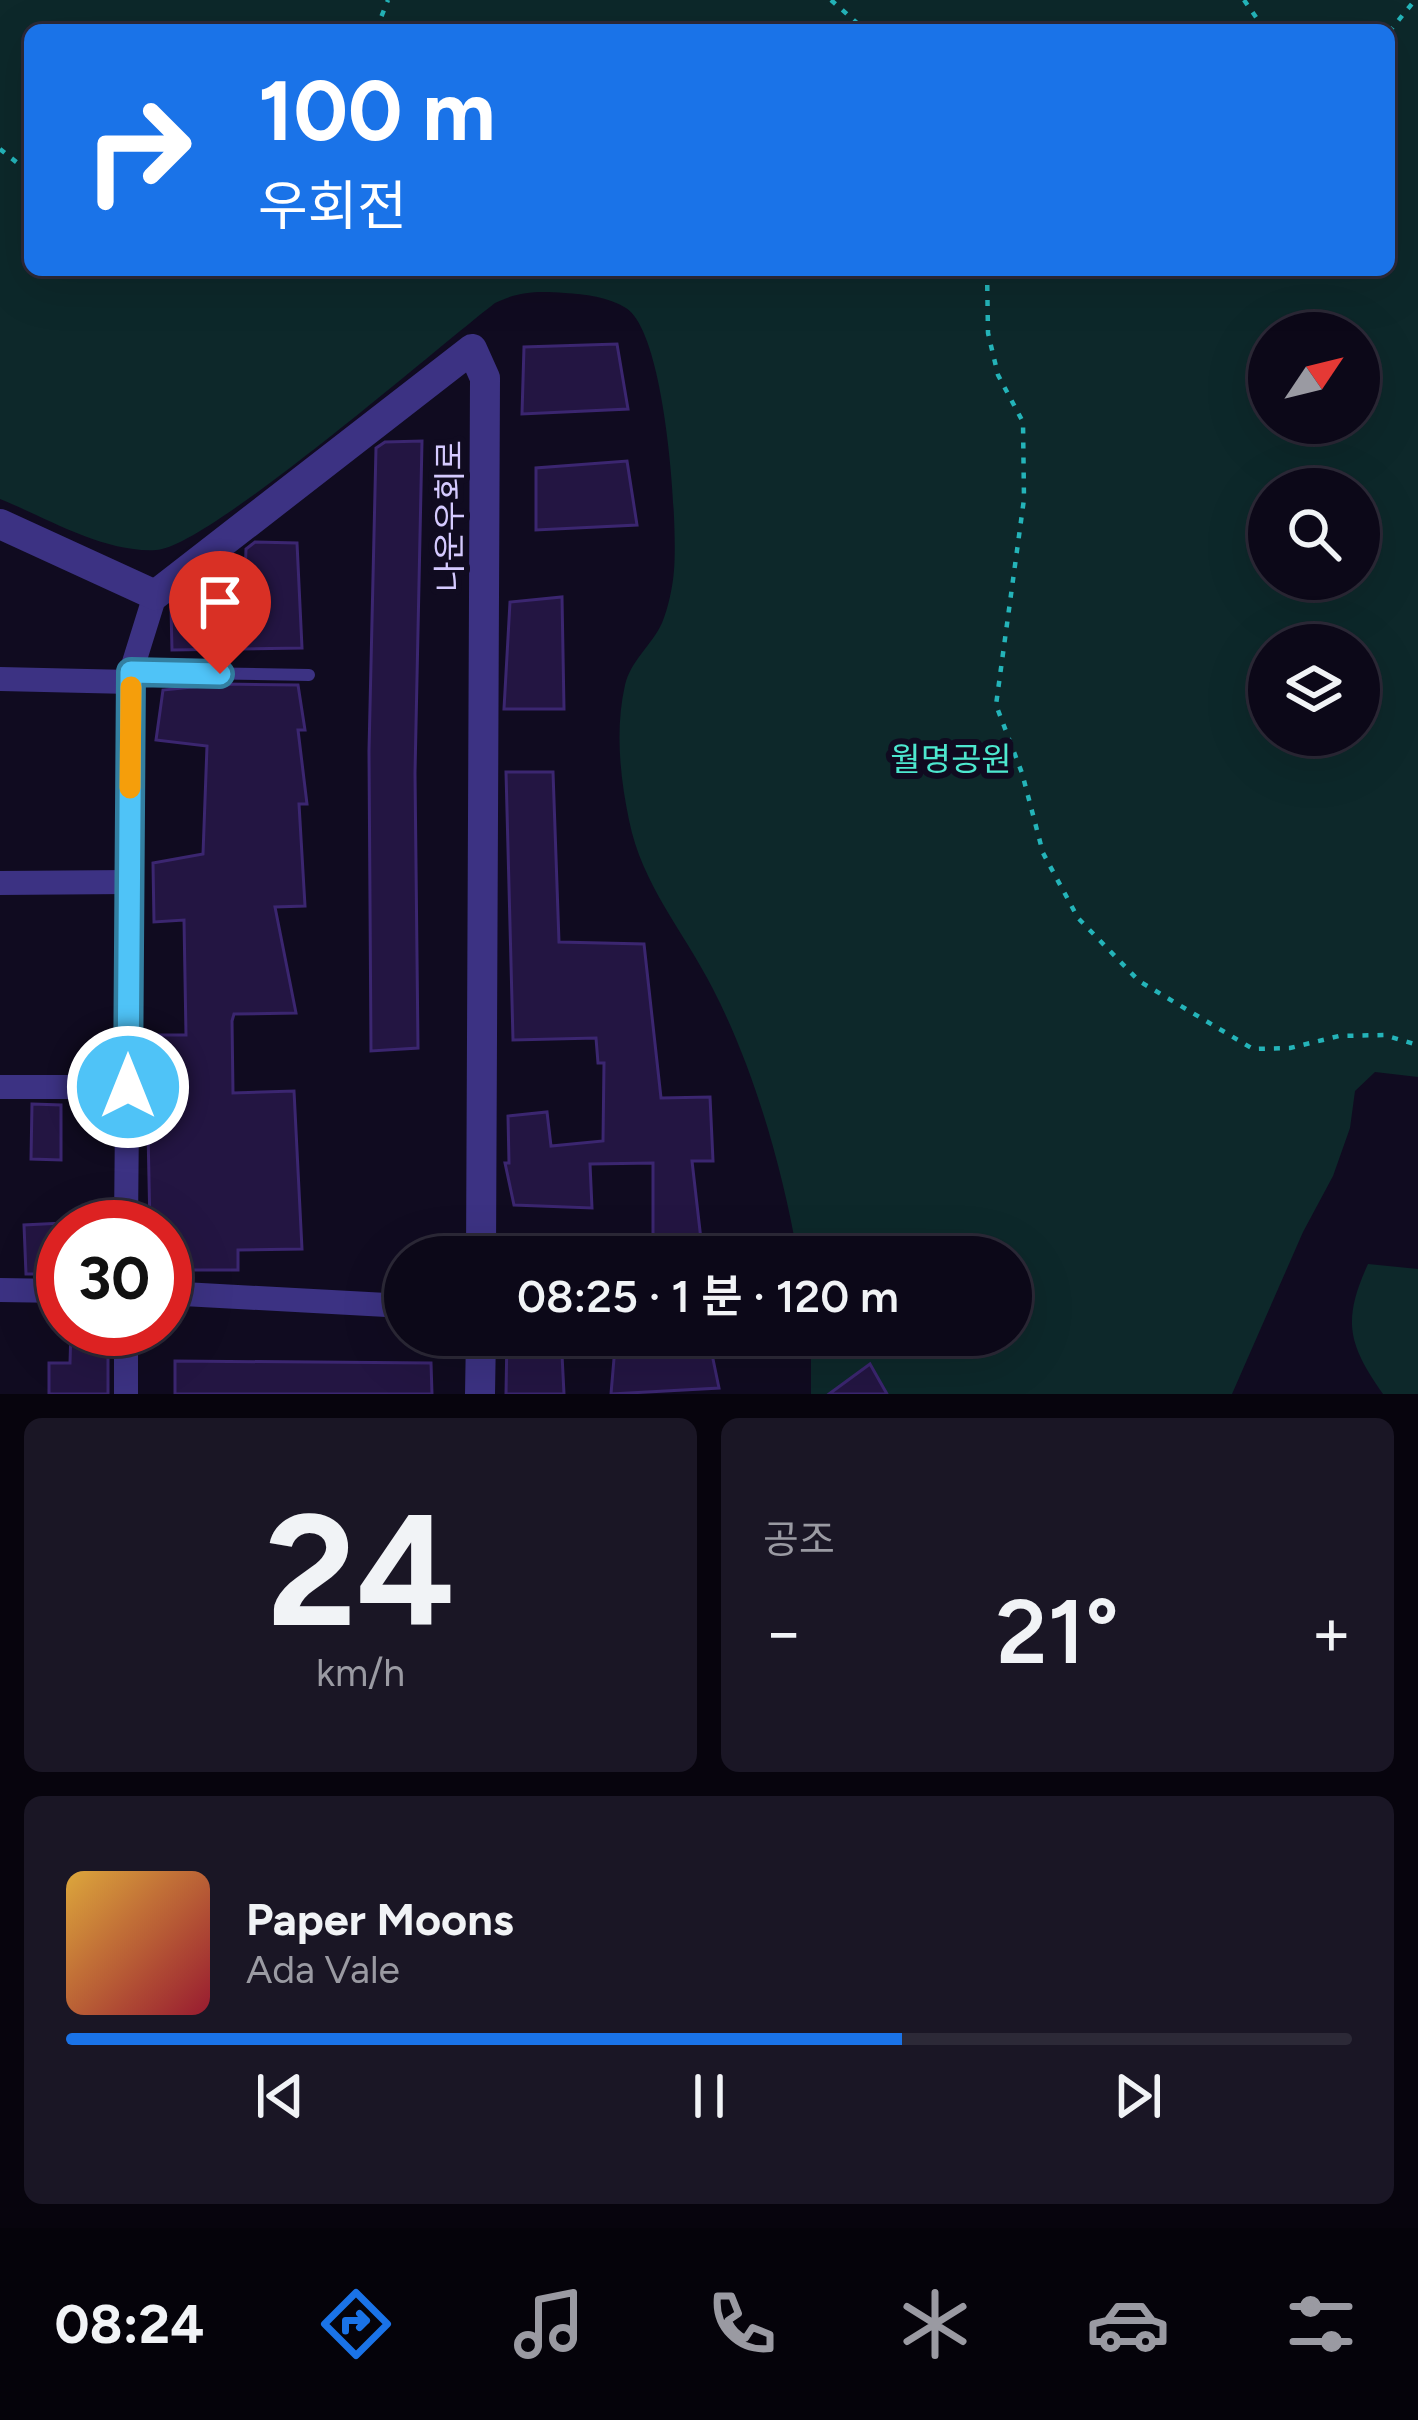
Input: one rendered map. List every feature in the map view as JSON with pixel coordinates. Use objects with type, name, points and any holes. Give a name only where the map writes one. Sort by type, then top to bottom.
[{"type":"street","name":"나운우회로","points":[[154,595],[472,349],[485,378],[481,1236]]},
{"type":"street","points":[[0,524],[154,595],[131,677],[126,1200]]},
{"type":"street","points":[[0,680],[131,677]]},
{"type":"street","points":[[0,883],[129,882]]},
{"type":"street","points":[[0,1087],[128,1087]]},
{"type":"street","points":[[0,1290],[36,1291]]},
{"type":"street","points":[[192,1295],[384,1305]]},
{"type":"street","points":[[125,1356],[125,1394]]},
{"type":"street","points":[[480,1394],[481,1356]]},
{"type":"lane","points":[[131,677],[308,675]]},
{"type":"path","points":[[831,0],[858,24]]},
{"type":"path","points":[[1395,25],[1415,0]]},
{"type":"path","points":[[0,149],[24,168]]},
{"type":"path","points":[[987,276],[988,333],[998,375],[1023,422],[1024,499],[996,705],[1022,773],[1043,853],[1078,918],[1138,981],[1253,1049],[1290,1048],[1339,1036],[1384,1035],[1418,1046]]},
{"type":"green space","name":"월명공원","points":[[0,0],[1418,0],[1418,1077],[1375,1072],[1355,1091],[1350,1128],[1333,1176],[1303,1232],[1232,1394],[811,1394],[811,1356],[1032,1356],[1032,1236],[794,1236],[775,1154],[742,1053],[713,989],[643,866],[626,804],[619,736],[625,685],[664,617],[673,583],[675,546],[660,389],[640,325],[626,308],[596,297],[555,292],[521,294],[495,303],[271,482],[183,541],[156,550],[96,540],[0,499]]},
{"type":"green space","points":[[1368,1264],[1418,1269],[1418,1394],[1383,1394],[1356,1346],[1354,1301]]},
{"type":"building","points":[[617,344],[628,409],[522,414],[524,347]]},
{"type":"building","points":[[422,441],[415,773],[418,1048],[371,1051],[369,751],[376,448],[385,442]]},
{"type":"building","points":[[627,461],[637,525],[536,530],[536,468]]},
{"type":"building","points":[[255,542],[297,543],[302,648],[172,650],[171,608],[180,601],[244,604],[246,549]]},
{"type":"building","points":[[562,597],[564,709],[504,709],[510,602]]},
{"type":"building","points":[[222,684],[298,685],[305,730],[298,730],[307,804],[299,804],[305,906],[275,907],[296,1013],[234,1014],[232,1021],[233,1093],[294,1091],[302,1249],[238,1250],[238,1270],[192,1270],[192,1200],[149,1200],[146,1035],[186,1035],[184,920],[154,922],[153,863],[203,854],[207,746],[156,740],[163,690]]},
{"type":"building","points":[[506,772],[553,772],[559,942],[644,944],[661,1098],[710,1097],[713,1161],[692,1161],[701,1236],[653,1236],[653,1163],[590,1164],[592,1208],[514,1205],[505,1163],[509,1163],[508,1116],[547,1112],[551,1146],[603,1141],[604,1063],[598,1063],[596,1038],[513,1040]]},
{"type":"building","points":[[32,1104],[61,1105],[61,1160],[31,1159]]},
{"type":"building","points":[[36,1224],[36,1274],[26,1274],[24,1225]]},
{"type":"building","points":[[70,1356],[108,1356],[108,1394],[49,1394],[49,1363],[70,1363]]},
{"type":"building","points":[[507,1356],[562,1356],[564,1394],[506,1394]]},
{"type":"building","points":[[614,1356],[712,1356],[719,1388],[611,1394]]},
{"type":"building","points":[[175,1361],[431,1363],[432,1394],[175,1394]]},
{"type":"building","points":[[870,1364],[887,1394],[829,1394]]},
{"type":"slow traffic","points":[[130,788],[131,687]]},
{"type":"route","points":[[128,1087],[131,672],[220,674]]}]
